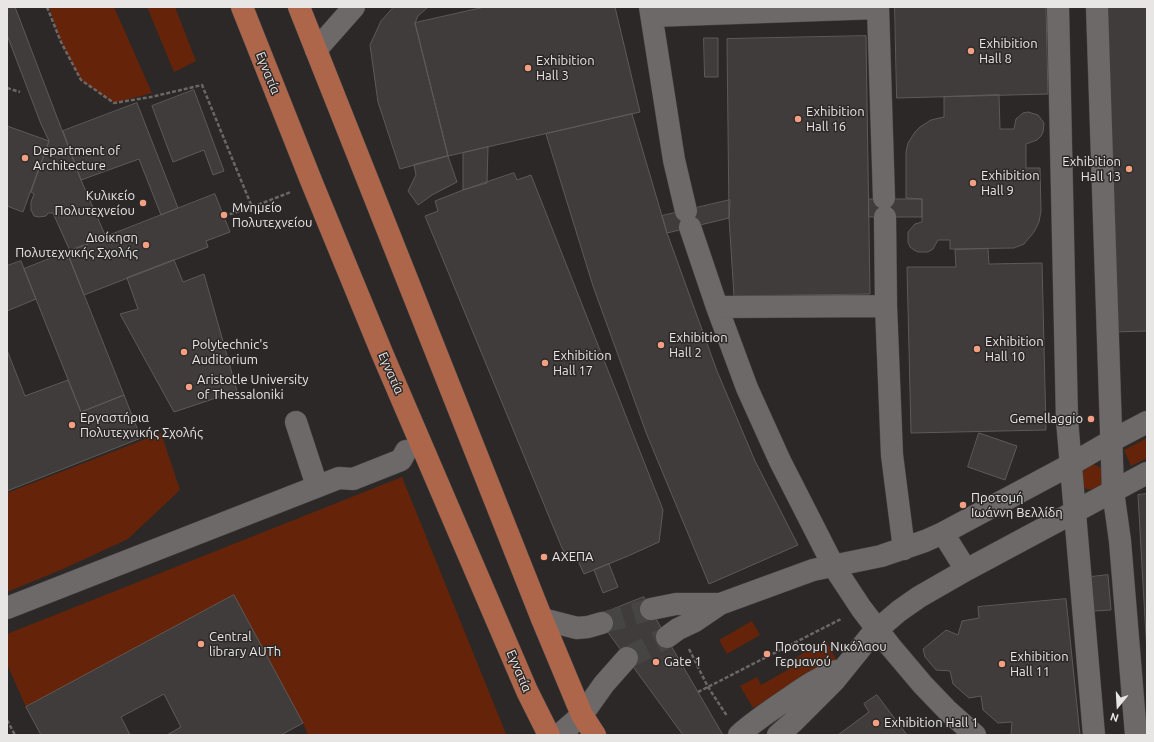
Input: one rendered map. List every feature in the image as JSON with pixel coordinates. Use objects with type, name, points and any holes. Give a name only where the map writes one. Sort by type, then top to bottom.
[{"type":"main road","name":"Εγνατία","points":[[242,7],[382,353],[414,448],[549,735]]},
{"type":"main road","points":[[299,7],[542,619],[582,715],[595,735]]},
{"type":"street","points":[[316,50],[354,7]]},
{"type":"street","points":[[1058,7],[1066,406],[1094,735]]},
{"type":"street","points":[[1097,7],[1113,491],[1120,541],[1136,735]]},
{"type":"street","points":[[904,549],[892,455],[886,306],[878,8],[651,12],[674,160],[688,219],[717,308],[747,388],[766,432],[834,567],[861,608],[876,629],[923,685],[974,735]]},
{"type":"street","points":[[717,308],[886,306]]},
{"type":"street","points":[[296,422],[317,486]]},
{"type":"street","points":[[672,633],[695,621],[720,604],[813,570],[834,567],[881,556],[904,549],[943,533],[1147,422]]},
{"type":"street","points":[[7,608],[317,486],[339,478],[353,479],[402,460],[414,448]]},
{"type":"street","points":[[778,735],[834,681],[876,629],[910,603],[966,570],[1147,473]]},
{"type":"street","points":[[943,533],[966,570]]},
{"type":"street","points":[[651,609],[676,604],[720,604]]},
{"type":"street","points":[[542,619],[577,628],[602,623]]},
{"type":"street","points":[[559,735],[582,715],[604,684],[627,658]]},
{"type":"street","points":[[739,735],[804,687],[825,675],[843,668]]},
{"type":"path","points":[[47,7],[61,42],[81,80],[114,103],[151,97],[202,85],[252,207]]},
{"type":"path","points":[[7,88],[20,92]]},
{"type":"path","points":[[224,216],[252,207],[312,183]]},
{"type":"path","points":[[698,692],[861,608]]},
{"type":"path","points":[[672,633],[739,735]]},
{"type":"path","points":[[7,720],[16,735]]},
{"type":"shaded area","points":[[49,7],[114,7],[152,93],[114,103],[81,80],[61,42]]},
{"type":"shaded area","points":[[147,7],[175,7],[196,61],[174,72]]},
{"type":"shaded area","points":[[161,433],[180,490],[128,539],[63,569],[7,592],[7,493]]},
{"type":"shaded area","points":[[1147,438],[1147,458],[1131,466],[1124,450]]},
{"type":"shaded area","points":[[1093,464],[1101,468],[1102,485],[1089,490],[1081,485],[1079,473]]},
{"type":"shaded area","points":[[402,477],[506,734],[308,735],[234,595],[26,707],[7,664],[7,634]]},
{"type":"shaded area","points":[[752,621],[760,635],[727,654],[719,640]]},
{"type":"shaded area","points":[[826,640],[837,661],[753,708],[740,686],[757,677],[761,685],[796,665],[793,659]]},
{"type":"building","points":[[7,7],[15,7],[81,180],[106,237],[70,251],[53,213],[48,213],[46,216],[39,217],[34,216],[31,210],[31,202],[34,194],[31,192],[49,141],[7,35]]},
{"type":"building","points":[[394,7],[428,7],[418,16],[415,23],[448,156],[400,169],[378,102],[370,45],[381,21]]},
{"type":"building","name":"Exhibition Hall 3","points":[[485,7],[615,7],[640,112],[448,156],[415,23]]},
{"type":"building","name":"Exhibition Hall 8","points":[[895,7],[1046,7],[1048,94],[897,98]]},
{"type":"building","name":"Exhibition Hall 13","points":[[1108,7],[1147,7],[1147,331],[1113,332]]},
{"type":"building","name":"Exhibition Hall 16","points":[[866,36],[870,294],[734,296],[729,218],[727,39]]},
{"type":"building","points":[[704,38],[718,38],[718,77],[705,77]]},
{"type":"building","points":[[194,90],[224,171],[213,175],[204,150],[173,162],[152,106]]},
{"type":"building","name":"Exhibition Hall 9","points":[[999,95],[1000,129],[1014,129],[1016,119],[1023,113],[1028,112],[1038,115],[1044,123],[1041,136],[1037,140],[1026,144],[1026,168],[1040,168],[1041,211],[1039,222],[1034,232],[1024,244],[1014,248],[950,249],[950,240],[938,240],[933,249],[928,252],[918,252],[914,250],[910,247],[908,242],[908,232],[915,224],[922,222],[922,199],[906,198],[906,152],[908,143],[920,127],[931,120],[944,117],[944,97]]},
{"type":"building","points":[[137,103],[178,208],[161,215],[139,159],[81,180],[63,131]]},
{"type":"building","name":"Exhibition Hall 2","points":[[632,114],[667,233],[717,371],[755,461],[798,545],[709,584],[647,435],[593,286],[546,134]]},
{"type":"building","name":"Department of Architecture","points":[[7,126],[49,141],[23,212],[7,206]]},
{"type":"building","points":[[488,147],[487,183],[463,190],[463,153]]},
{"type":"building","points":[[448,156],[457,182],[432,195],[418,205],[408,191],[416,175],[414,165]]},
{"type":"building","name":"Exhibition Hall 17","points":[[514,173],[517,180],[531,175],[663,510],[659,542],[584,574],[575,554],[565,553],[562,548],[425,216],[438,211],[435,201]]},
{"type":"building","name":"Διοίκηση Πολυτεχνικής Σχολής","points":[[215,194],[230,232],[206,241],[208,247],[84,295],[67,252]]},
{"type":"building","points":[[869,199],[922,199],[922,217],[869,217]]},
{"type":"building","points":[[730,200],[729,218],[667,233],[662,216]]},
{"type":"building","name":"Exhibition Hall 10","points":[[988,249],[989,264],[1042,263],[1046,430],[911,433],[907,267],[956,267],[955,250]]},
{"type":"building","name":"Διοίκηση Πολυτεχνικής Σχολής","points":[[67,252],[124,395],[81,412],[24,269]]},
{"type":"building","name":"Polytechnic's Auditorium","points":[[174,260],[183,282],[204,274],[237,391],[174,412],[120,314],[138,309],[127,278]]},
{"type":"building","points":[[21,261],[36,299],[7,311],[7,266]]},
{"type":"building","name":"Εργαστήρια Πολυτεχνικής Σχολής","points":[[7,350],[25,396],[68,380],[81,412],[124,395],[141,438],[7,491]]},
{"type":"building","points":[[979,433],[1017,446],[1005,480],[968,467]]},
{"type":"building","points":[[1147,494],[1147,654],[1138,495]]},
{"type":"building","points":[[609,564],[618,587],[603,593],[594,570]]},
{"type":"building","points":[[1108,575],[1111,610],[1094,611],[1091,577]]},
{"type":"building","name":"Central library AUTh","points":[[234,595],[303,723],[281,735],[167,735],[181,727],[164,694],[121,717],[130,735],[41,735],[26,707]]},
{"type":"building","name":"Gate 1","points":[[644,597],[723,735],[683,735],[596,616]]},
{"type":"building","name":"Exhibition Hall 11","points":[[1066,599],[1080,735],[1011,735],[1012,722],[998,723],[983,710],[981,696],[969,698],[953,684],[950,671],[936,670],[925,657],[923,649],[946,630],[958,635],[962,621],[979,618],[978,607]]},
{"type":"building","name":"Exhibition Hall 1","points":[[877,695],[907,735],[838,735],[869,712],[864,704]]},
{"type":"tunnel","points":[[602,623],[651,609]]},
{"type":"tunnel","points":[[627,658],[667,637]]},
{"type":"place","name":"Exhibition Hall 8","points":[[971,51]]},
{"type":"place","name":"Exhibition Hall 3","points":[[528,68]]},
{"type":"place","name":"Exhibition Hall 16","points":[[798,119]]},
{"type":"place","name":"Department of Architecture","points":[[25,158]]},
{"type":"place","name":"Exhibition Hall 13","points":[[1129,169]]},
{"type":"place","name":"Exhibition Hall 9","points":[[973,183]]},
{"type":"place","name":"Κυλικείο Πολυτεχνείου","points":[[143,203]]},
{"type":"place","name":"Μνημείο Πολυτεχνείου","points":[[224,215]]},
{"type":"place","name":"Διοίκηση Πολυτεχνικής Σχολής","points":[[146,245]]},
{"type":"place","name":"Exhibition Hall 2","points":[[661,345]]},
{"type":"place","name":"Exhibition Hall 10","points":[[977,349]]},
{"type":"place","name":"Polytechnic's Auditorium","points":[[184,352]]},
{"type":"place","name":"Exhibition Hall 17","points":[[545,363]]},
{"type":"place","name":"Aristotle University of Thessaloniki","points":[[189,387]]},
{"type":"place","name":"Gemellaggio","points":[[1091,419]]},
{"type":"place","name":"Εργαστήρια Πολυτεχνικής Σχολής","points":[[72,425]]},
{"type":"place","name":"Προτομή Ιωάννη Βελλίδη","points":[[963,505]]},
{"type":"place","name":"ΑΧΕΠΑ","points":[[544,557]]},
{"type":"place","name":"Central library AUTh","points":[[201,644]]},
{"type":"place","name":"Προτομή Νικόλαου Γερμανού","points":[[767,654]]},
{"type":"place","name":"Gate 1","points":[[656,662]]},
{"type":"place","name":"Exhibition Hall 11","points":[[1002,664]]},
{"type":"place","name":"Exhibition Hall 1","points":[[876,723]]}]
